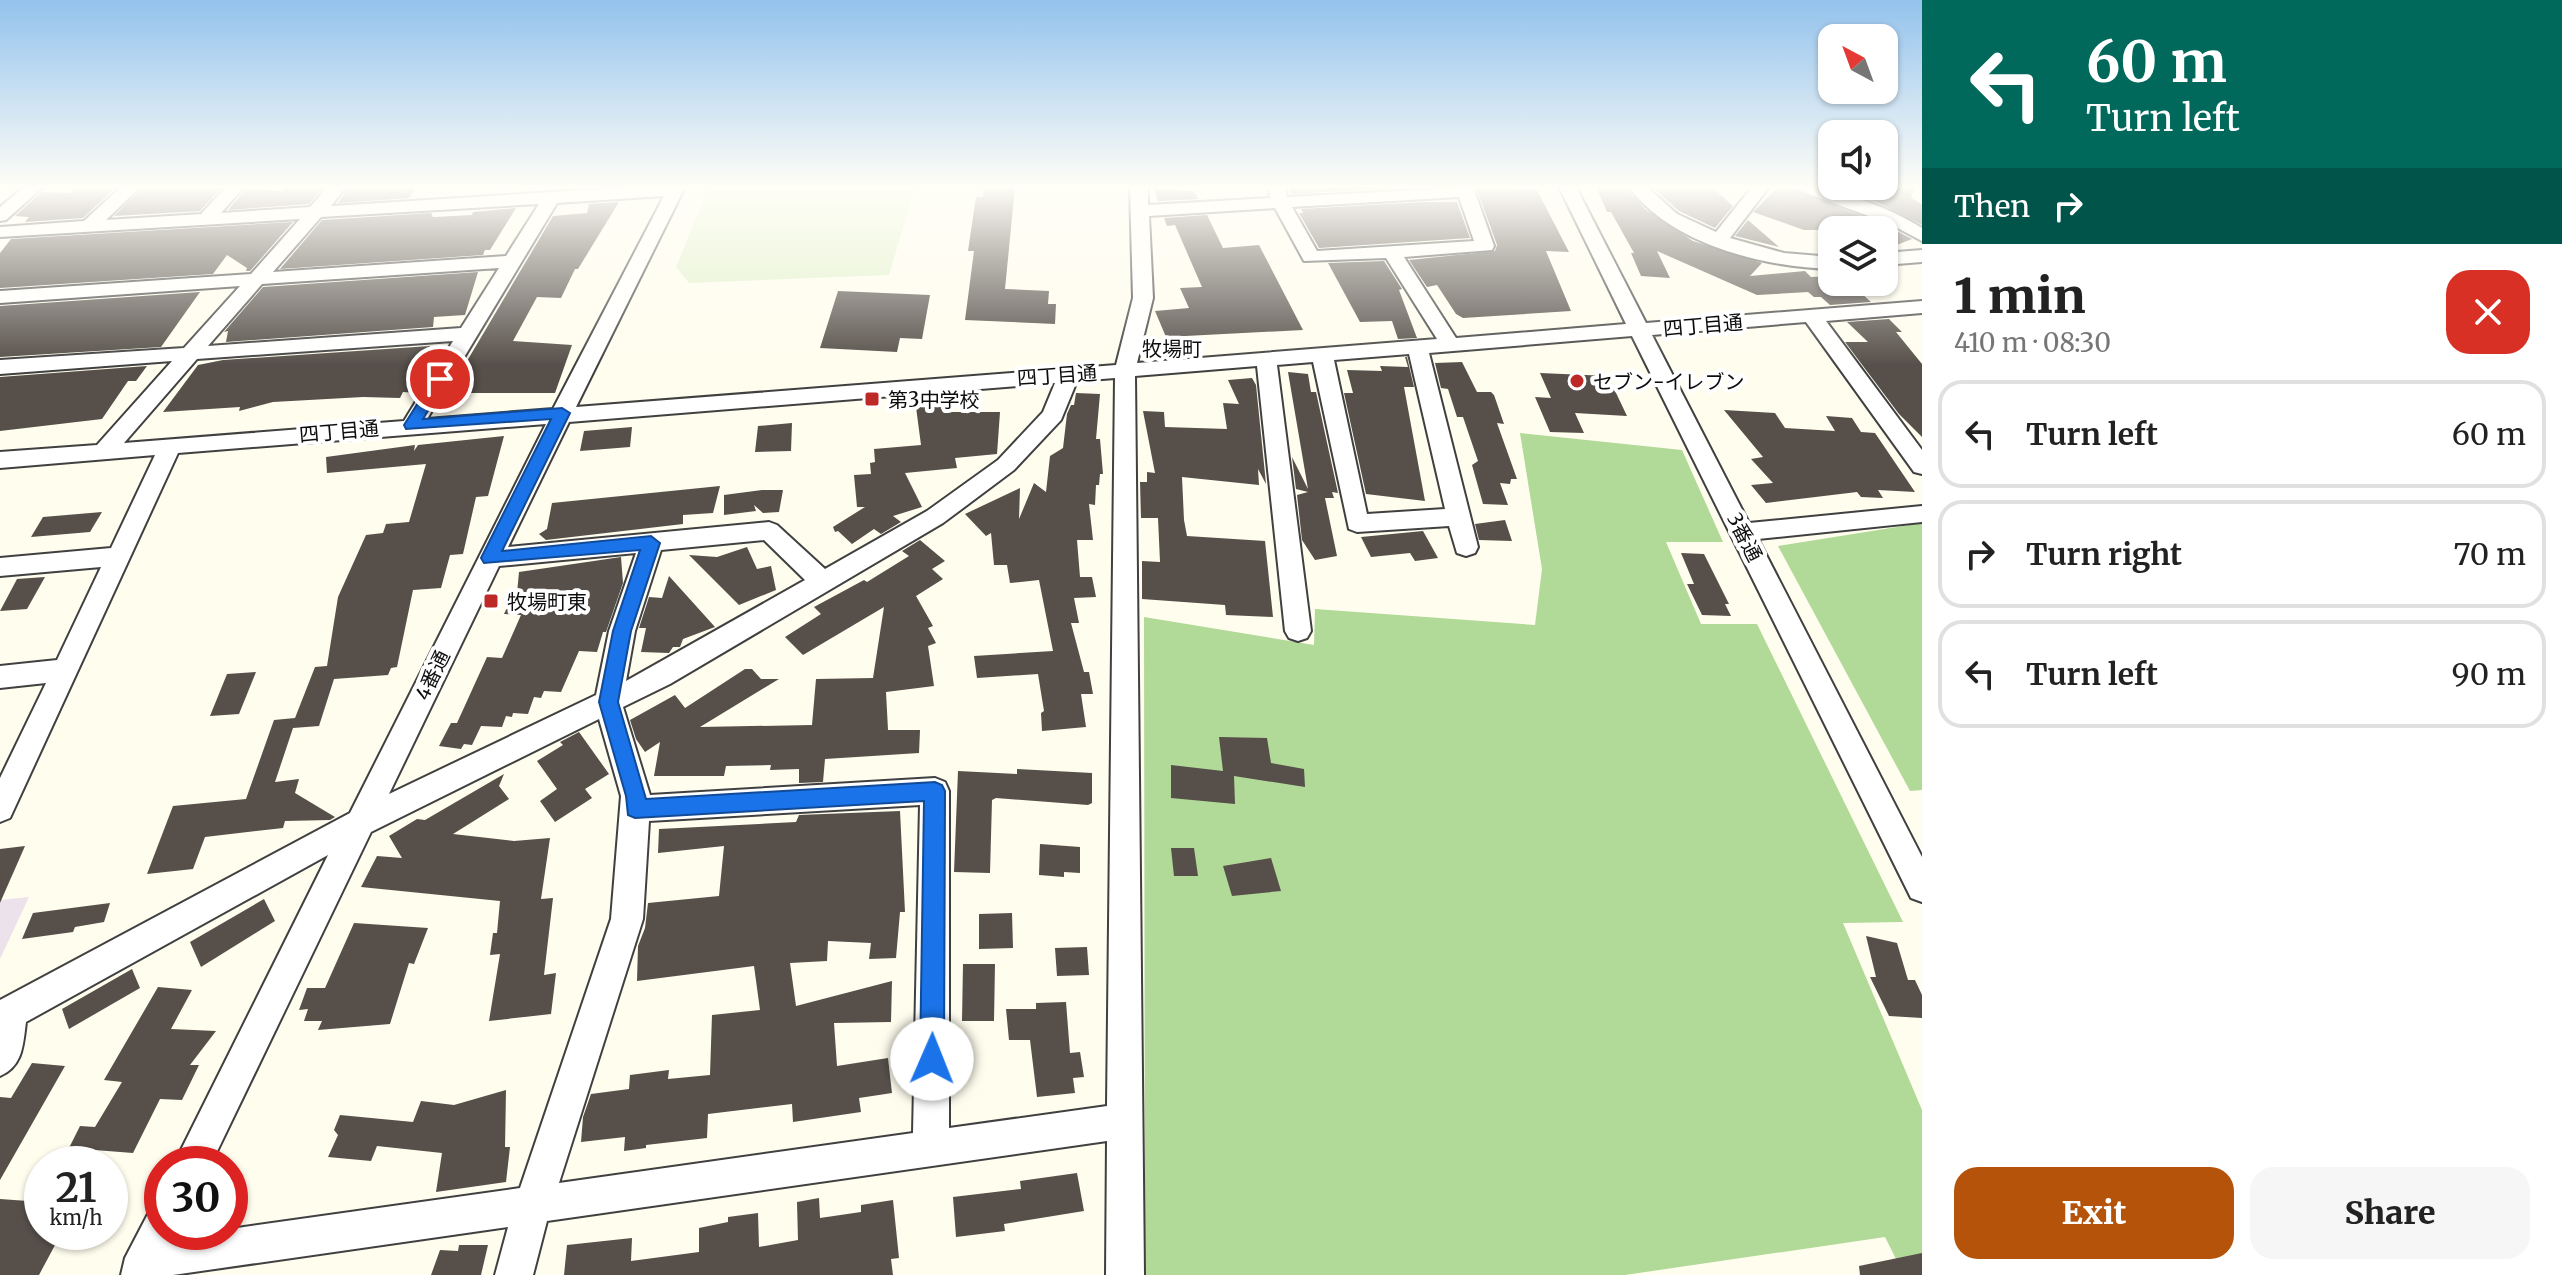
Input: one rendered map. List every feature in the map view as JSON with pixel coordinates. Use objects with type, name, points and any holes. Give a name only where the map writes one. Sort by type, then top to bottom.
[{"type":"street","points":[[104,451],[286,246]]},
{"type":"street","points":[[412,425],[522,246]]},
{"type":"street","name":"4番通","points":[[201,1146],[647,246]]},
{"type":"street","points":[[1125,1275],[1125,369],[1143,298],[1141,246]]},
{"type":"street","points":[[1305,246],[1311,257],[1477,246]]},
{"type":"street","name":"3番通","points":[[1598,246],[1919,876]]},
{"type":"street","points":[[1741,246],[1771,257],[1818,264]]},
{"type":"street","points":[[1392,252],[1450,344]]},
{"type":"street","points":[[1898,258],[1922,256]]},
{"type":"street","points":[[0,297],[513,261]]},
{"type":"street","name":"四丁目通","points":[[0,460],[1922,307]]},
{"type":"street","points":[[1812,316],[1922,466]]},
{"type":"street","points":[[0,367],[468,334]]},
{"type":"street","points":[[1417,347],[1466,547]]},
{"type":"street","points":[[1322,354],[1357,523],[1460,517]]},
{"type":"street","points":[[1266,359],[1298,631]]},
{"type":"street","points":[[0,1059],[6,1050],[5,1015],[359,823],[661,676],[935,517],[1006,465],[1053,415],[1069,374]]},
{"type":"street","points":[[0,809],[171,445]]},
{"type":"street","points":[[1742,532],[1922,514]]},
{"type":"street","points":[[490,558],[769,531],[823,582]]},
{"type":"street","points":[[514,1275],[533,1205],[627,919],[636,796],[608,702],[622,631],[651,543]]},
{"type":"street","points":[[0,567],[119,556]]},
{"type":"street","points":[[0,677],[65,670]]},
{"type":"street","points":[[635,809],[935,791],[931,1148]]},
{"type":"street","points":[[141,1268],[533,1205],[1125,1121]]},
{"type":"street","points":[[141,1268],[150,1250]]},
{"type":"shaded area","points":[[29,897],[0,959],[0,900]]},
{"type":"green space","points":[[684,246],[897,246],[889,275],[689,283],[676,267]]},
{"type":"green space","points":[[1520,433],[1682,450],[1723,542],[1666,542],[1701,624],[1757,624],[1903,922],[1843,923],[1922,1110],[1922,1275],[1904,1275],[1885,1237],[1625,1275],[1145,1275],[1144,617],[1314,645],[1315,609],[1535,625],[1542,569]]},
{"type":"green space","points":[[1922,523],[1922,790],[1910,791],[1778,546]]},
{"type":"building","points":[[5,246],[272,246],[250,271],[227,255],[213,274],[0,288],[0,253]]},
{"type":"building","points":[[299,246],[492,246],[483,255],[280,269]]},
{"type":"building","points":[[535,246],[592,246],[578,269],[575,269],[561,298],[537,297],[513,341],[572,345],[555,393],[448,393]]},
{"type":"building","points":[[969,246],[1009,246],[1005,289],[1049,291],[1048,304],[1056,304],[1055,324],[965,320],[974,251],[968,251]]},
{"type":"building","points":[[1184,246],[1260,246],[1303,330],[1166,337],[1155,311],[1189,308],[1180,288],[1202,287]]},
{"type":"building","points":[[1496,246],[1566,246],[1569,252],[1546,251],[1571,311],[1463,318],[1456,314],[1437,285],[1427,287],[1409,260],[1495,251]]},
{"type":"building","points":[[1630,246],[1710,246],[1762,263],[1750,276],[1805,271],[1811,277],[1818,277],[1818,296],[1864,296],[1871,302],[1830,305],[1808,292],[1757,295],[1657,251],[1670,278],[1641,276],[1631,253],[1634,253]]},
{"type":"building","points":[[1384,261],[1402,289],[1399,290],[1417,338],[1398,339],[1392,321],[1360,322],[1328,263]]},
{"type":"building","points":[[478,272],[465,315],[434,317],[433,327],[226,342],[228,331],[224,332],[263,287]]},
{"type":"building","points":[[838,291],[930,295],[922,339],[900,338],[897,352],[820,348]]},
{"type":"building","points":[[200,292],[161,347],[0,357],[0,306]]},
{"type":"building","points":[[1889,319],[1902,332],[1896,332],[1922,364],[1922,437],[1899,414],[1845,342],[1868,342],[1847,322]]},
{"type":"building","points":[[430,346],[424,382],[418,393],[403,392],[400,398],[273,402],[239,411],[240,407],[163,412],[198,365],[223,360]]},
{"type":"building","points":[[1407,357],[1414,387],[1404,387],[1425,501],[1366,494],[1344,393],[1353,393],[1347,370],[1382,371],[1380,366],[1408,367]]},
{"type":"building","points":[[1462,362],[1477,392],[1491,392],[1494,395],[1504,424],[1497,423],[1517,479],[1511,479],[1510,484],[1500,483],[1508,505],[1483,504],[1472,465],[1478,461],[1463,417],[1457,417],[1448,389],[1441,388],[1435,363]]},
{"type":"building","points":[[147,366],[136,381],[128,381],[102,419],[0,431],[0,377]]},
{"type":"building","points":[[1288,372],[1308,374],[1311,392],[1316,392],[1338,493],[1332,492],[1334,498],[1325,498],[1337,556],[1315,560],[1302,540],[1297,495],[1308,492],[1296,489],[1292,457],[1308,489]]},
{"type":"building","points":[[1540,373],[1608,376],[1627,416],[1575,413],[1584,433],[1550,432],[1535,397],[1551,398]]},
{"type":"building","points":[[1252,378],[1256,385],[1266,484],[1258,469],[1259,485],[1182,477],[1184,520],[1187,536],[1265,541],[1273,617],[1226,615],[1225,605],[1142,599],[1142,561],[1160,562],[1158,518],[1141,518],[1140,482],[1147,482],[1147,472],[1155,473],[1143,411],[1164,412],[1165,427],[1227,429],[1223,403],[1239,404],[1228,380]]},
{"type":"building","points":[[1076,393],[1100,394],[1096,439],[1100,439],[1103,474],[1100,474],[1099,485],[1096,485],[1095,505],[1089,504],[1093,540],[1077,540],[1080,577],[1092,577],[1096,597],[1074,598],[1079,623],[1071,623],[1084,672],[1089,672],[1093,694],[1081,694],[1086,727],[1042,731],[1041,713],[1044,711],[1038,674],[977,678],[974,656],[1053,651],[1039,580],[1010,583],[1007,565],[994,565],[991,533],[986,536],[965,514],[1020,488],[1019,519],[1034,483],[1046,492],[1050,456],[1063,448],[1067,414],[1074,405]]},
{"type":"building","points":[[950,405],[951,412],[1000,412],[997,454],[955,458],[957,468],[905,473],[922,507],[893,516],[901,522],[881,534],[874,529],[852,544],[838,531],[835,532],[833,527],[865,507],[857,507],[854,475],[871,474],[870,463],[875,462],[874,449],[921,445],[916,407]]},
{"type":"building","points":[[1724,410],[1775,413],[1785,428],[1835,431],[1826,416],[1852,418],[1861,432],[1875,433],[1915,492],[1878,490],[1883,498],[1861,497],[1857,492],[1766,503],[1751,485],[1773,483],[1751,459],[1763,457]]},
{"type":"building","points":[[792,423],[791,451],[755,452],[758,426]]},
{"type":"building","points":[[632,427],[630,447],[580,451],[584,431]]},
{"type":"building","points":[[504,436],[488,496],[476,497],[463,554],[450,555],[441,588],[413,590],[397,667],[391,668],[388,675],[334,679],[319,726],[293,728],[275,782],[299,779],[295,793],[335,817],[330,820],[285,821],[283,828],[205,837],[193,869],[147,874],[173,806],[246,799],[274,720],[295,718],[315,667],[327,666],[338,597],[366,535],[383,533],[386,524],[409,522],[426,464],[327,473],[326,457],[415,445],[414,451],[418,445]]},
{"type":"building","points":[[720,486],[713,513],[683,515],[683,524],[546,540],[539,534],[547,529],[552,503]]},
{"type":"building","points":[[783,490],[779,512],[763,513],[754,505],[756,511],[724,515],[724,495]]},
{"type":"building","points":[[102,512],[90,532],[31,537],[43,517]]},
{"type":"building","points":[[1505,520],[1512,541],[1479,540],[1475,524]]},
{"type":"building","points":[[1423,531],[1438,558],[1415,561],[1410,553],[1371,557],[1361,537]]},
{"type":"building","points":[[920,540],[945,561],[932,569],[943,579],[916,596],[933,626],[928,628],[936,643],[928,646],[934,686],[886,692],[888,730],[920,730],[919,753],[825,759],[823,782],[799,783],[799,769],[770,770],[771,765],[726,766],[724,776],[654,776],[660,742],[645,752],[636,739],[630,720],[675,695],[685,708],[745,669],[752,669],[761,679],[779,679],[700,727],[812,725],[816,679],[873,678],[884,607],[803,655],[785,637],[821,614],[814,607],[864,580],[867,582],[909,556],[902,551]]},
{"type":"building","points":[[747,547],[757,569],[771,566],[776,590],[739,605],[689,555],[717,557]]},
{"type":"building","points":[[1681,553],[1704,554],[1729,604],[1725,604],[1731,616],[1702,615],[1687,584],[1694,584]]},
{"type":"building","points":[[621,557],[623,583],[606,632],[603,632],[597,652],[579,651],[561,692],[544,691],[541,698],[534,697],[528,714],[506,716],[502,727],[481,726],[472,745],[464,744],[461,749],[439,746],[451,723],[457,723],[487,657],[502,658],[521,615],[504,614],[514,593],[517,593],[519,572]]},
{"type":"building","points":[[669,576],[715,627],[683,639],[680,647],[673,647],[669,653],[641,652],[646,628],[639,628],[649,597],[662,598]]},
{"type":"building","points":[[45,577],[27,609],[0,611],[17,579]]},
{"type":"building","points":[[256,672],[239,714],[210,716],[227,674]]},
{"type":"building","points":[[579,732],[609,774],[585,789],[592,798],[555,822],[540,801],[557,789],[537,761],[563,745],[560,742]]},
{"type":"building","points":[[1219,737],[1267,738],[1271,763],[1304,769],[1305,787],[1234,776],[1235,804],[1171,798],[1171,765],[1223,771]]},
{"type":"building","points":[[1017,769],[1092,773],[1092,803],[992,800],[990,873],[954,872],[958,771],[1017,774]]},
{"type":"building","points":[[504,774],[499,786],[509,799],[453,834],[514,841],[550,838],[541,899],[553,898],[544,975],[556,973],[551,1014],[489,1021],[500,954],[490,955],[493,933],[497,933],[500,901],[361,887],[377,856],[402,858],[389,836],[417,819],[425,820]]},
{"type":"building","points":[[900,811],[905,912],[900,912],[896,958],[869,959],[871,943],[828,941],[827,961],[790,963],[796,1006],[892,981],[891,1022],[834,1023],[837,1066],[888,1058],[892,1093],[859,1098],[861,1112],[793,1122],[792,1104],[708,1114],[707,1138],[646,1145],[646,1148],[624,1151],[625,1137],[581,1142],[583,1117],[591,1094],[629,1089],[630,1075],[669,1070],[668,1079],[710,1075],[712,1015],[760,1010],[754,966],[637,981],[638,946],[645,928],[648,903],[719,896],[724,846],[658,853],[659,829],[796,822],[799,815]]},
{"type":"building","points":[[1040,844],[1080,847],[1080,873],[1064,872],[1064,877],[1039,875]]},
{"type":"building","points":[[25,846],[0,903],[0,849]]},
{"type":"building","points":[[1171,848],[1194,848],[1198,876],[1174,876]]},
{"type":"building","points":[[1271,858],[1281,891],[1232,896],[1223,866]]},
{"type":"building","points":[[264,899],[275,921],[201,967],[190,942]]},
{"type":"building","points":[[110,903],[104,922],[75,927],[73,932],[22,939],[33,913]]},
{"type":"building","points":[[1012,913],[1013,948],[979,949],[979,914]]},
{"type":"building","points":[[354,923],[428,928],[414,964],[409,963],[390,1024],[318,1030],[322,1021],[304,1021],[308,1009],[299,1010],[307,988],[325,988]]},
{"type":"building","points":[[1866,936],[1897,943],[1908,980],[1915,980],[1922,995],[1922,1018],[1889,1016],[1870,977],[1876,977]]},
{"type":"building","points":[[1087,947],[1089,975],[1057,976],[1055,948]]},
{"type":"building","points":[[963,964],[995,964],[994,1021],[962,1021]]},
{"type":"building","points":[[132,969],[140,988],[69,1029],[62,1009]]},
{"type":"building","points":[[158,987],[192,990],[171,1029],[216,1031],[190,1065],[199,1065],[182,1100],[160,1099],[133,1153],[128,1153],[128,1146],[70,1146],[80,1126],[95,1127],[122,1082],[104,1080]]},
{"type":"building","points":[[1066,1002],[1070,1053],[1080,1052],[1084,1077],[1073,1078],[1075,1093],[1037,1097],[1030,1040],[1009,1040],[1006,1009],[1036,1009],[1036,1003]]},
{"type":"building","points":[[32,1063],[65,1066],[0,1180],[0,1097],[11,1098]]},
{"type":"building","points":[[506,1090],[505,1147],[510,1147],[506,1182],[436,1192],[442,1153],[377,1146],[371,1161],[328,1157],[338,1135],[334,1130],[340,1115],[413,1122],[421,1101],[454,1105]]},
{"type":"building","points":[[1077,1173],[1084,1211],[1004,1224],[1005,1231],[956,1237],[953,1197],[1021,1189],[1020,1181]]},
{"type":"building","points":[[819,1198],[820,1218],[861,1212],[861,1205],[893,1200],[899,1258],[891,1259],[893,1275],[564,1275],[567,1245],[632,1238],[631,1261],[699,1252],[699,1228],[728,1222],[728,1217],[758,1213],[759,1247],[798,1240],[797,1202]]},
{"type":"building","points":[[0,1199],[24,1201],[24,1250],[52,1250],[39,1275],[0,1275]]},
{"type":"building","points":[[459,1245],[488,1245],[481,1275],[431,1275],[440,1250],[458,1251]]},
{"type":"building","points":[[1922,1253],[1922,1275],[1860,1275],[1859,1266]]},
{"type":"place","name":"セブン-イレブン","points":[[1577,381]]},
{"type":"place","name":"第3中学校","points":[[872,399]]},
{"type":"place","name":"牧場町東","points":[[491,601]]},
{"type":"district","name":"牧場町","points":[[1172,348]]},
{"type":"route","points":[[440,379],[412,425],[562,413],[490,558],[651,543],[622,631],[608,702],[636,796],[635,809],[935,791],[932,1059]]}]
